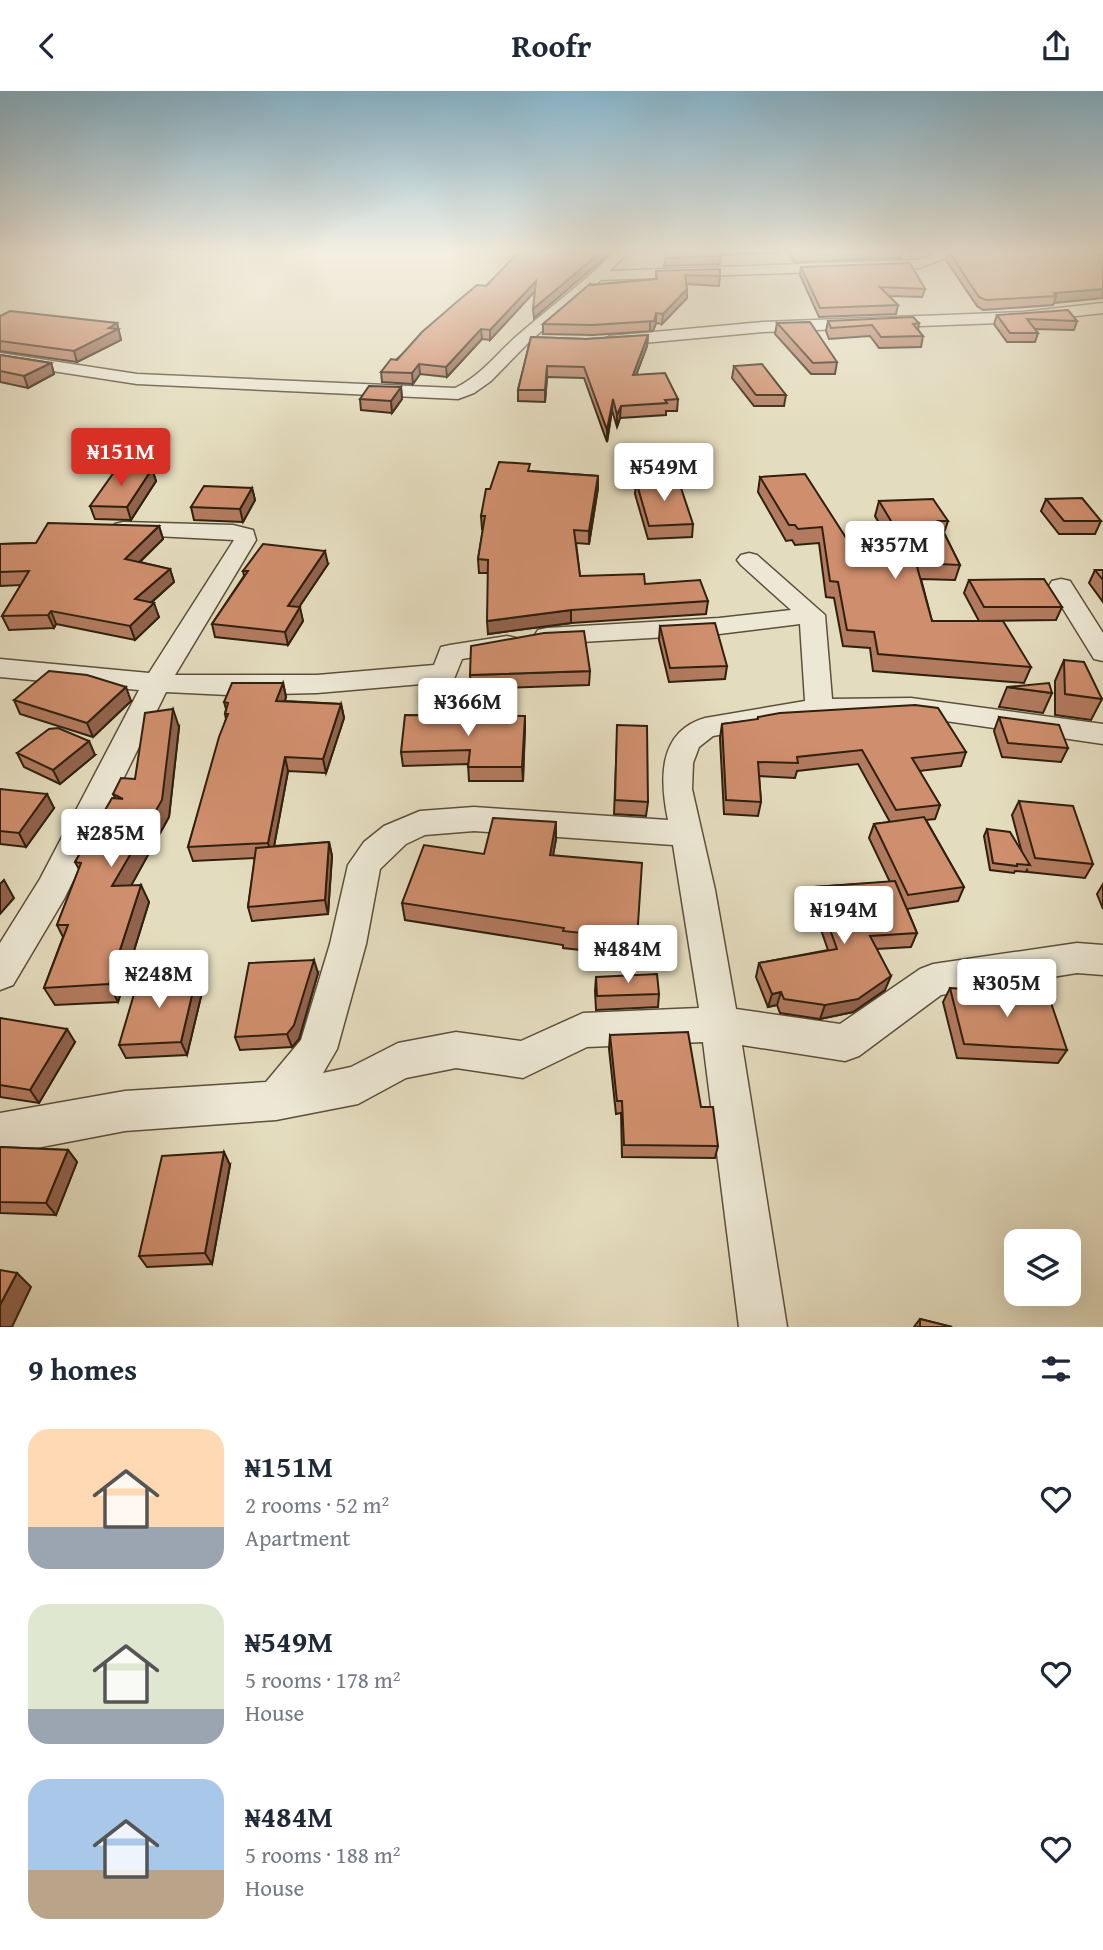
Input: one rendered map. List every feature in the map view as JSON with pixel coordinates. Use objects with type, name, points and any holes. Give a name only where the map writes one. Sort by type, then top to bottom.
[{"type":"street","points":[[0,358],[137,379],[458,394],[471,389],[522,340],[559,310]]},
{"type":"street","points":[[590,342],[764,327],[1023,317],[1088,310]]},
{"type":"street","points":[[522,340],[544,342]]},
{"type":"street","points":[[0,974],[52,889],[156,684],[245,540],[245,535],[233,531],[102,528]]},
{"type":"street","points":[[749,560],[812,615],[819,708]]},
{"type":"street","points":[[1061,586],[1103,653]]},
{"type":"street","points":[[0,668],[156,684],[256,687],[379,680],[410,674],[445,673],[450,653],[544,636],[719,626],[812,615]]},
{"type":"street","points":[[763,1327],[720,1024],[677,789],[678,763],[686,742],[705,728],[819,708],[911,707],[1103,734]]},
{"type":"street","points":[[276,1101],[318,1049],[348,944],[364,865],[375,851],[395,835],[420,823],[474,819],[687,834]]},
{"type":"street","points":[[0,1134],[125,1111],[276,1101],[358,1085],[398,1061],[456,1050],[523,1060],[583,1030],[720,1024],[845,1043],[933,981],[1077,958],[1103,960]]},
{"type":"building","points":[[448,310],[509,310],[490,330],[481,329],[446,367],[419,364],[412,373],[381,372],[391,359],[397,360],[422,332]]},
{"type":"building","points":[[560,310],[667,310],[663,314],[656,313],[654,321],[593,325],[543,324]]},
{"type":"building","points":[[1068,310],[1077,321],[1027,319],[1038,333],[1010,333],[997,315]]},
{"type":"building","points":[[10,311],[117,323],[109,328],[118,329],[74,351],[0,341],[0,316]]},
{"type":"building","points":[[913,317],[919,323],[913,324],[923,336],[881,337],[872,325],[831,328],[828,321]]},
{"type":"building","points":[[810,322],[837,362],[813,363],[777,323]]},
{"type":"building","points":[[648,335],[633,375],[665,373],[678,399],[665,400],[667,403],[621,406],[617,415],[613,399],[607,430],[584,367],[547,366],[545,390],[518,390],[531,337],[586,339]]},
{"type":"building","points":[[0,355],[51,363],[24,376],[0,371]]},
{"type":"building","points":[[762,364],[786,395],[756,395],[734,366]]},
{"type":"building","points":[[369,386],[401,387],[391,401],[360,399]]},
{"type":"building","points":[[499,462],[530,464],[528,471],[598,476],[589,531],[574,530],[580,576],[644,574],[645,584],[700,580],[708,601],[571,610],[487,621],[488,560],[478,559],[485,516],[481,516],[486,489],[490,489]]},
{"type":"building","points":[[117,468],[152,469],[127,507],[90,506]]},
{"type":"building","points":[[805,474],[852,547],[909,551],[879,501],[933,499],[948,521],[938,521],[960,565],[916,563],[932,621],[1003,621],[1031,667],[878,654],[874,632],[847,630],[838,582],[830,581],[822,527],[798,529],[795,525],[789,525],[760,477]]},
{"type":"building","points":[[636,481],[679,482],[693,524],[649,526]]},
{"type":"building","points":[[204,486],[252,488],[240,509],[191,507]]},
{"type":"building","points":[[1082,498],[1101,521],[1064,521],[1046,499]]},
{"type":"building","points":[[48,523],[159,526],[125,559],[170,569],[135,599],[154,603],[130,626],[51,611],[48,615],[2,616],[29,571],[0,572],[0,544],[36,543]]},
{"type":"building","points":[[263,544],[325,551],[288,606],[300,607],[285,632],[212,624],[248,571],[243,571]]},
{"type":"building","points":[[1095,570],[1103,570],[1103,580]]},
{"type":"building","points":[[1044,579],[1062,607],[984,607],[969,580]]},
{"type":"building","points":[[715,623],[727,666],[670,668],[660,626]]},
{"type":"building","points":[[584,631],[590,671],[470,675],[471,646],[544,633]]},
{"type":"building","points":[[1064,660],[1084,662],[1102,699],[1065,694]]},
{"type":"building","points":[[49,671],[87,675],[126,687],[87,723],[14,700]]},
{"type":"building","points":[[232,683],[283,683],[276,701],[341,704],[323,759],[285,757],[268,843],[188,847],[228,714],[225,714],[228,703],[224,702]]},
{"type":"building","points":[[1049,683],[1052,693],[1007,687]]},
{"type":"building","points":[[915,705],[938,708],[966,752],[912,758],[940,805],[896,810],[862,750],[797,757],[798,763],[758,762],[761,802],[726,800],[722,724],[780,713]]},
{"type":"building","points":[[173,709],[162,800],[112,886],[141,885],[109,984],[44,988],[68,925],[57,925],[81,863],[75,862],[112,798],[123,799],[113,794],[121,778],[135,779],[145,713]]},
{"type":"building","points":[[405,715],[525,716],[522,767],[468,767],[470,750],[401,752]]},
{"type":"building","points":[[999,717],[1059,725],[1068,748],[1008,743]]},
{"type":"building","points":[[617,725],[647,726],[648,802],[615,800]]},
{"type":"building","points":[[58,728],[89,741],[53,770],[17,753],[49,729]]},
{"type":"building","points":[[0,789],[47,794],[19,833],[0,831]]},
{"type":"building","points":[[1019,801],[1073,806],[1093,864],[1035,858]]},
{"type":"building","points":[[924,817],[964,887],[908,895],[874,824]]},
{"type":"building","points":[[493,818],[556,822],[550,855],[642,863],[637,939],[563,931],[564,928],[402,903],[424,845],[484,854]]},
{"type":"building","points":[[987,829],[1010,832],[1030,865],[993,863]]},
{"type":"building","points":[[329,842],[325,900],[248,907],[256,848]]},
{"type":"building","points":[[895,881],[917,933],[870,936],[891,976],[858,999],[825,1005],[784,999],[781,992],[772,994],[759,963],[837,949],[815,887]]},
{"type":"building","points":[[314,960],[294,1025],[287,1034],[235,1037],[249,963]]},
{"type":"building","points":[[197,974],[181,1042],[119,1045],[139,977]]},
{"type":"building","points":[[657,974],[659,994],[597,996],[596,977]]},
{"type":"building","points":[[950,988],[1048,994],[1067,1050],[964,1044]]},
{"type":"building","points":[[0,1018],[67,1029],[30,1090],[0,1085]]},
{"type":"building","points":[[688,1032],[701,1107],[713,1107],[718,1146],[624,1145],[622,1101],[617,1101],[610,1035]]},
{"type":"building","points":[[0,1147],[68,1150],[46,1203],[0,1202]]},
{"type":"building","points":[[224,1152],[205,1253],[139,1256],[162,1156]]},
{"type":"building","points":[[0,1270],[17,1273],[0,1305]]},
{"type":"building","points":[[920,1319],[952,1327],[920,1327]]}]
